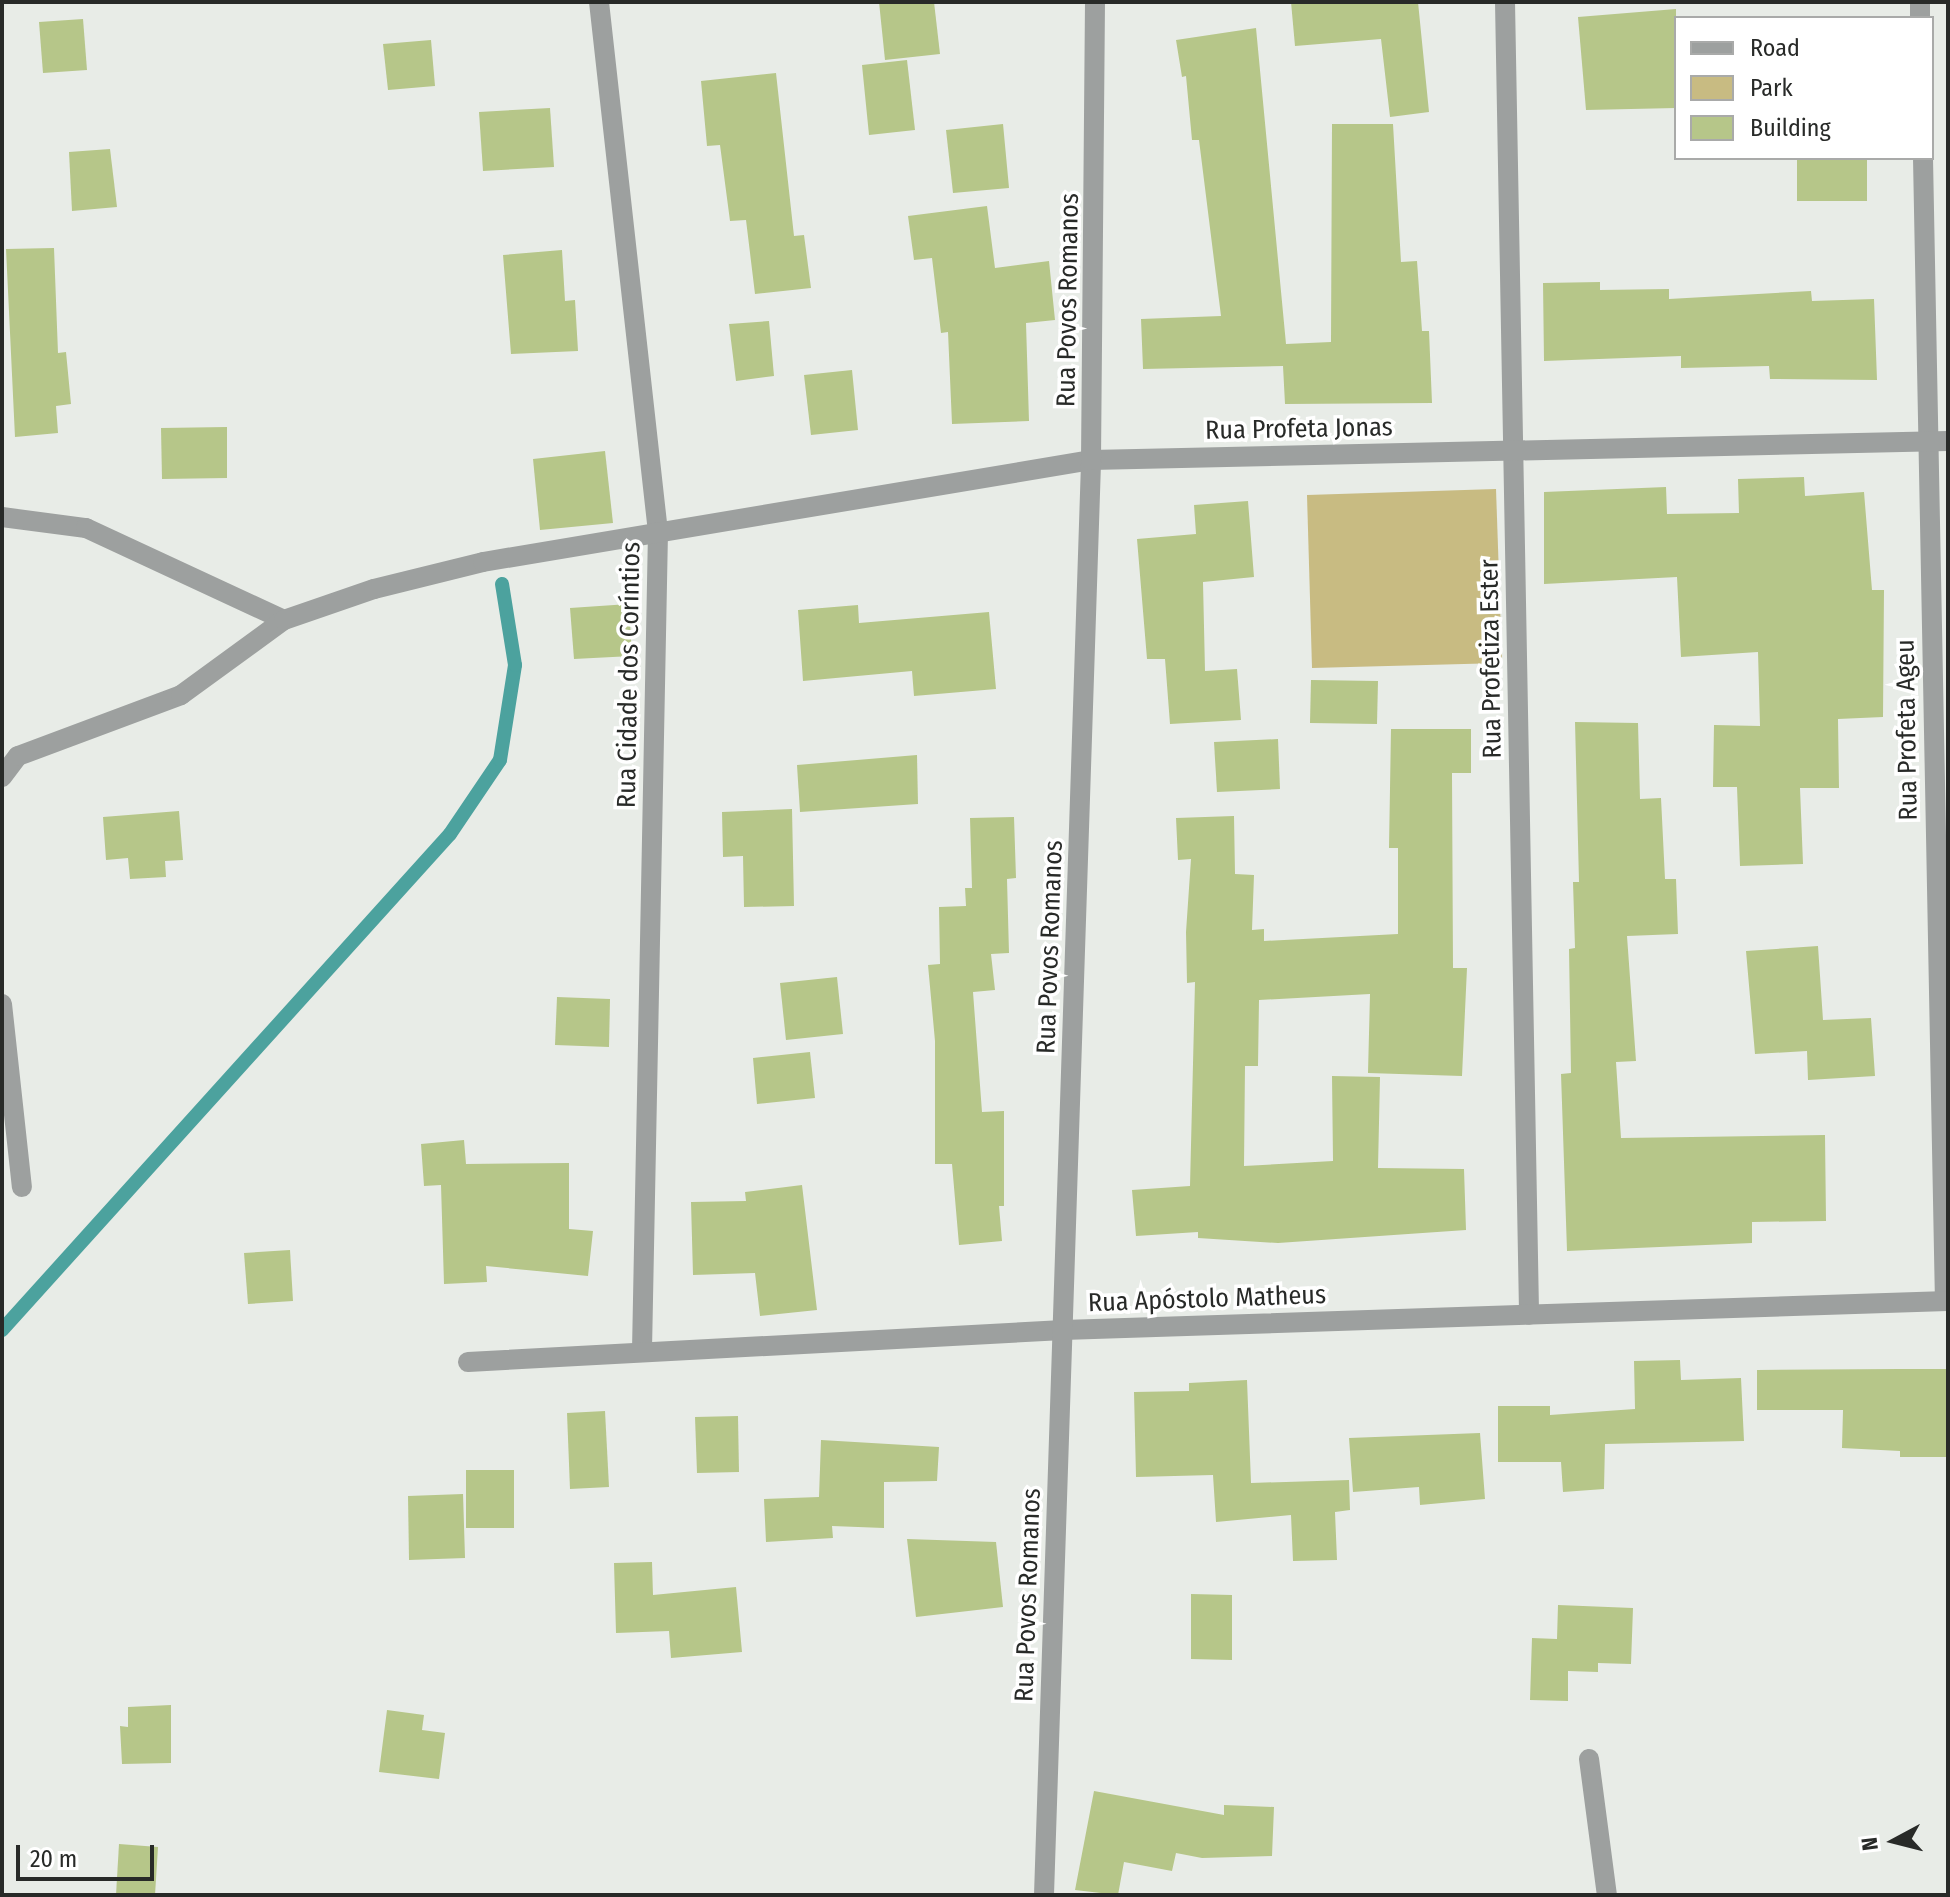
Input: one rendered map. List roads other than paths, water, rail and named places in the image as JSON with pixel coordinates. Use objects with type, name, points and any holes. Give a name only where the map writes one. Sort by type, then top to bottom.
[{"type":"street","name":"Rua Cidade dos Coríntios","points":[[599,2],[658,532],[642,1352]]},
{"type":"street","name":"Rua Povos Romanos","points":[[1044,1895],[1091,460],[1095,2]]},
{"type":"street","name":"Rua Profetiza Ester","points":[[1505,2],[1529,1315]]},
{"type":"street","name":"Rua Profeta Ageu","points":[[1923,160],[1938,442],[1946,1301]]},
{"type":"street","name":"Rua Profeta Jonas","points":[[2,777],[18,756],[181,695],[284,620],[374,589],[483,562],[1091,460],[1938,442]]},
{"type":"street","points":[[2,517],[86,528],[284,620]]},
{"type":"street","points":[[2,1004],[22,1187]]},
{"type":"street","name":"Rua Apóstolo Matheus","points":[[468,1362],[1063,1330],[1946,1301]]},
{"type":"street","points":[[1589,1759],[1607,1895]]},
{"type":"waterway","points":[[2,1330],[450,834],[500,760],[515,665],[502,584]]}]
